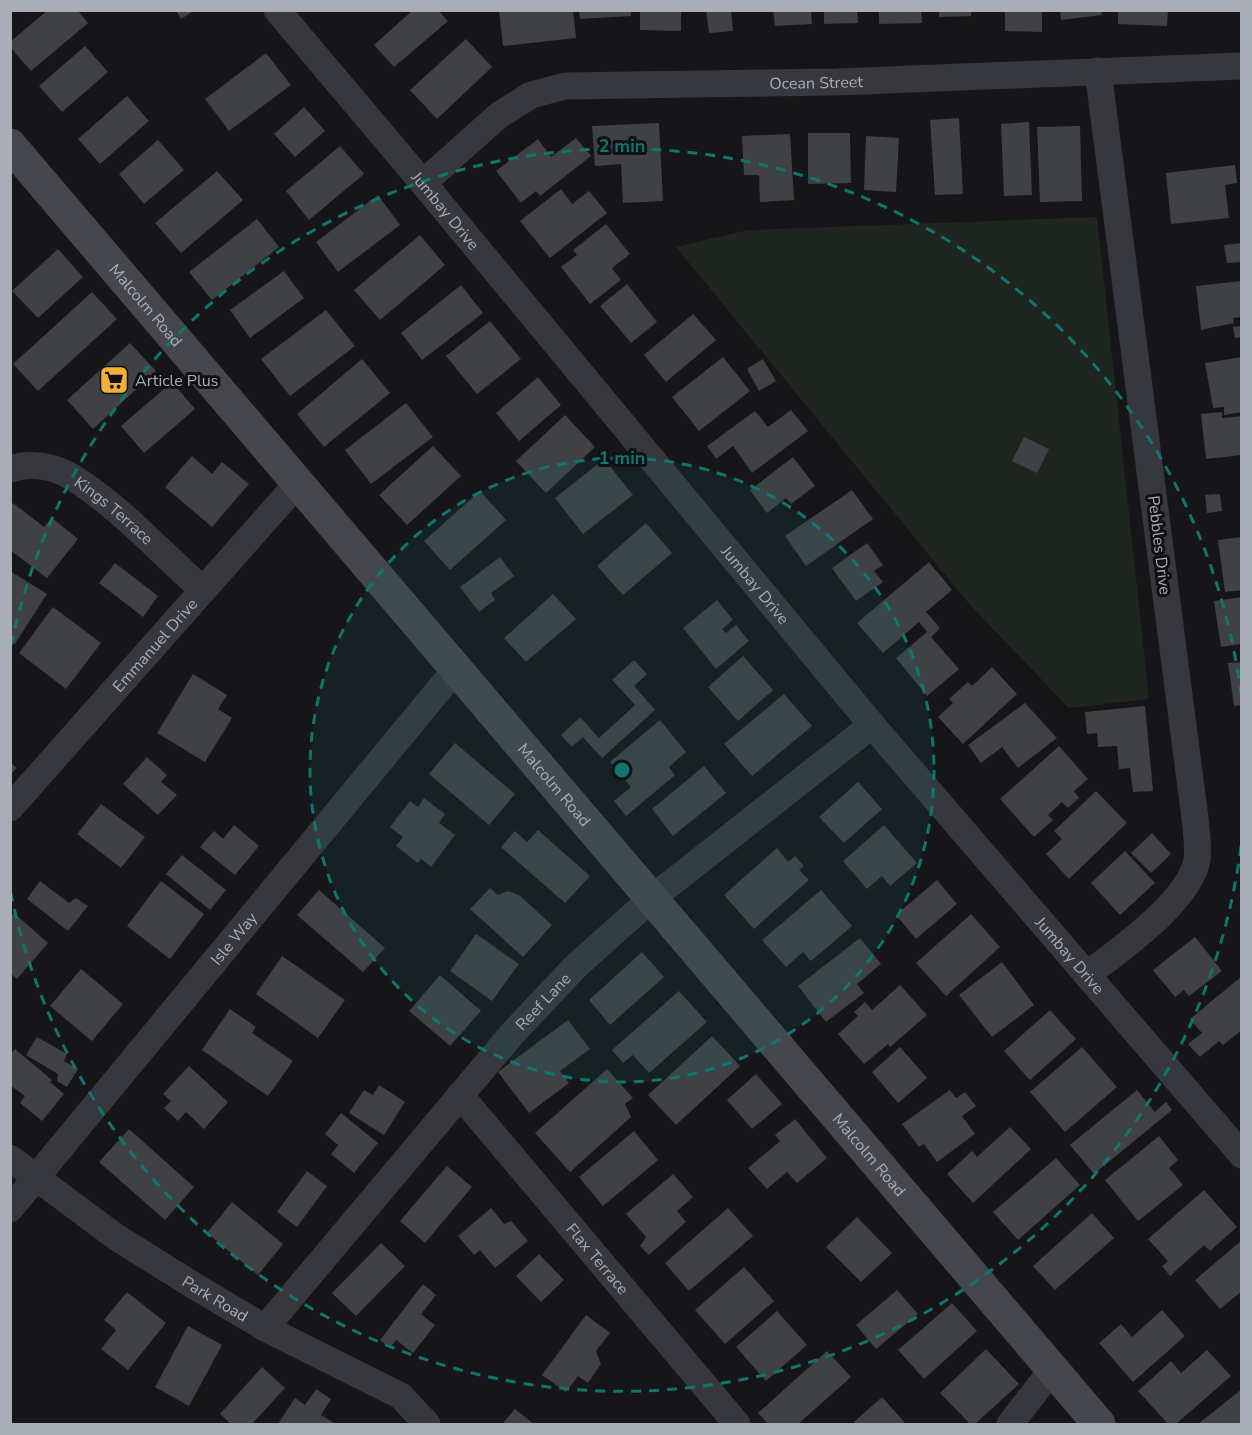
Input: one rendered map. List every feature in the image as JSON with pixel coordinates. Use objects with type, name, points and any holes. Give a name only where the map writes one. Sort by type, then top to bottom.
[{"type":"street","name":"Jumbay Drive","points":[[277,10],[872,725],[1242,1155]]},
{"type":"street","name":"Ocean Street","points":[[423,183],[498,116],[531,95],[565,86],[837,82],[1242,66]]},
{"type":"street","name":"Pebbles Drive","points":[[1087,975],[1142,933],[1182,891],[1197,860],[1196,818],[1098,71]]},
{"type":"street","name":"Malcolm Road","points":[[10,145],[1099,1425]]},
{"type":"street","name":"Kings Terrace","points":[[10,469],[22,465],[44,466],[71,477],[110,507],[202,589]]},
{"type":"street","name":"Emmanuel Drive","points":[[10,808],[298,483]]},
{"type":"street","name":"Isle Way","points":[[10,1209],[456,669]]},
{"type":"street","name":"Reef Lane","points":[[265,1328],[512,1034],[576,966],[651,899],[872,725]]},
{"type":"street","name":"Flax Terrace","points":[[460,1095],[737,1425]]},
{"type":"street","name":"Park Road","points":[[10,1158],[116,1237],[265,1328],[401,1396],[427,1425]]},
{"type":"street","points":[[1010,1425],[1052,1370]]},
{"type":"shaded area","points":[[1097,217],[1149,699],[1069,708],[970,605],[676,247],[748,230]]},
{"type":"building","points":[[48,10],[77,10],[88,23],[31,71],[10,47],[10,42]]},
{"type":"building","points":[[176,10],[195,10],[181,19]]},
{"type":"building","points":[[413,10],[438,10],[448,21],[394,67],[374,45]]},
{"type":"building","points":[[499,10],[573,10],[576,38],[503,46]]},
{"type":"building","points":[[579,10],[631,10],[631,16],[580,19]]},
{"type":"building","points":[[640,10],[681,10],[681,31],[640,30]]},
{"type":"building","points":[[706,10],[731,10],[733,31],[709,33]]},
{"type":"building","points":[[773,10],[811,10],[812,24],[775,26]]},
{"type":"building","points":[[824,10],[857,10],[858,23],[824,24]]},
{"type":"building","points":[[879,10],[921,10],[922,23],[879,24]]},
{"type":"building","points":[[939,10],[971,10],[971,16],[939,17]]},
{"type":"building","points":[[1005,10],[1042,10],[1042,32],[1005,31]]},
{"type":"building","points":[[1060,10],[1101,10],[1102,15],[1061,20]]},
{"type":"building","points":[[1118,10],[1168,10],[1167,26],[1118,24]]},
{"type":"building","points":[[466,39],[492,67],[437,119],[410,90]]},
{"type":"building","points":[[85,46],[108,72],[62,112],[39,86]]},
{"type":"building","points":[[266,53],[291,85],[229,131],[205,99]]},
{"type":"building","points":[[127,96],[149,121],[100,164],[78,139]]},
{"type":"building","points":[[304,107],[325,131],[295,157],[274,134]]},
{"type":"building","points":[[959,118],[963,194],[935,195],[930,120]]},
{"type":"building","points":[[1029,122],[1032,195],[1004,196],[1001,124]]},
{"type":"building","points":[[659,123],[663,201],[623,203],[621,164],[595,166],[592,126]]},
{"type":"building","points":[[1080,126],[1082,201],[1040,202],[1037,127]]},
{"type":"building","points":[[808,133],[850,133],[851,183],[808,184]]},
{"type":"building","points":[[790,134],[794,200],[760,202],[759,175],[744,175],[742,136]]},
{"type":"building","points":[[866,136],[899,138],[896,192],[864,190]]},
{"type":"building","points":[[576,138],[591,156],[540,196],[536,191],[521,203],[496,171],[538,139],[551,157]]},
{"type":"building","points":[[158,140],[184,170],[144,204],[119,174]]},
{"type":"building","points":[[340,146],[364,174],[309,220],[286,191]]},
{"type":"building","points":[[1235,165],[1237,183],[1225,185],[1229,218],[1171,224],[1166,173]]},
{"type":"building","points":[[217,171],[243,200],[181,253],[155,223]]},
{"type":"building","points":[[561,189],[572,204],[589,191],[607,213],[550,258],[520,221]]},
{"type":"building","points":[[378,195],[400,225],[338,272],[316,242]]},
{"type":"building","points":[[257,219],[279,247],[212,300],[189,272]]},
{"type":"building","points":[[606,224],[630,254],[612,268],[621,280],[590,304],[561,267],[577,255],[573,250]]},
{"type":"building","points":[[420,235],[445,265],[380,320],[354,290]]},
{"type":"building","points":[[1242,243],[1242,262],[1227,263],[1224,245]]},
{"type":"building","points":[[58,249],[83,277],[38,318],[12,291]]},
{"type":"building","points":[[284,271],[304,298],[250,338],[230,310]]},
{"type":"building","points":[[1242,281],[1242,317],[1233,318],[1234,323],[1201,330],[1196,286]]},
{"type":"building","points":[[627,284],[657,322],[631,343],[600,306]]},
{"type":"building","points":[[461,285],[483,313],[422,360],[401,333]]},
{"type":"building","points":[[92,292],[117,319],[38,391],[13,364]]},
{"type":"building","points":[[326,310],[355,346],[290,396],[261,359]]},
{"type":"building","points":[[693,314],[716,340],[666,382],[644,355]]},
{"type":"building","points":[[490,321],[521,359],[477,394],[446,356]]},
{"type":"building","points":[[1242,326],[1242,337],[1235,338],[1233,327]]},
{"type":"building","points":[[130,343],[156,371],[93,429],[67,400]]},
{"type":"building","points":[[723,357],[750,391],[699,431],[672,397]]},
{"type":"building","points":[[1242,357],[1242,412],[1224,415],[1224,407],[1213,408],[1205,363]]},
{"type":"building","points":[[362,359],[390,393],[324,447],[297,414]]},
{"type":"building","points":[[763,359],[776,381],[759,391],[747,369]]},
{"type":"building","points":[[538,377],[561,405],[519,441],[496,413]]},
{"type":"building","points":[[172,382],[195,409],[144,453],[121,426]]},
{"type":"building","points":[[406,403],[433,437],[371,484],[345,450]]},
{"type":"building","points":[[791,410],[808,431],[752,473],[733,446],[716,459],[707,446],[755,411],[768,427]]},
{"type":"building","points":[[1222,412],[1222,418],[1242,416],[1242,455],[1206,459],[1201,414]]},
{"type":"building","points":[[565,415],[595,447],[546,493],[516,461]]},
{"type":"building","points":[[1024,437],[1049,449],[1037,473],[1012,461]]},
{"type":"building","points":[[433,446],[461,476],[407,525],[379,495]]},
{"type":"building","points":[[192,456],[212,474],[222,462],[249,484],[212,527],[165,487]]},
{"type":"building","points":[[793,457],[815,486],[791,504],[786,498],[767,513],[750,490]]},
{"type":"building","points":[[604,459],[633,495],[583,534],[555,498]]},
{"type":"building","points":[[852,490],[873,519],[806,566],[785,536]]},
{"type":"building","points":[[480,491],[506,520],[450,570],[424,541]]},
{"type":"building","points":[[1220,494],[1222,511],[1207,513],[1205,495]]},
{"type":"building","points":[[13,503],[44,527],[52,518],[78,539],[47,578],[10,550],[10,507]]},
{"type":"building","points":[[646,523],[672,553],[623,595],[597,566]]},
{"type":"building","points":[[1242,537],[1242,590],[1225,592],[1218,540]]},
{"type":"building","points":[[867,543],[883,565],[874,571],[883,582],[856,601],[832,568]]},
{"type":"building","points":[[500,557],[514,576],[491,593],[495,600],[479,612],[460,587]]},
{"type":"building","points":[[929,562],[952,590],[926,612],[940,628],[931,637],[959,669],[927,696],[896,658],[927,632],[919,622],[883,653],[857,623]]},
{"type":"building","points":[[115,563],[158,596],[143,617],[99,583]]},
{"type":"building","points":[[10,571],[47,594],[15,644],[10,641]]},
{"type":"building","points":[[553,594],[576,619],[526,662],[504,638]]},
{"type":"building","points":[[1242,597],[1242,644],[1221,647],[1214,601]]},
{"type":"building","points":[[717,600],[733,620],[722,629],[726,633],[736,625],[749,641],[716,669],[683,628]]},
{"type":"building","points":[[53,607],[101,643],[66,689],[19,653]]},
{"type":"building","points":[[743,656],[773,690],[738,721],[708,687]]},
{"type":"building","points":[[634,660],[647,674],[634,686],[655,710],[602,758],[583,737],[572,747],[561,735],[580,717],[599,738],[635,705],[612,680]]},
{"type":"building","points":[[1242,662],[1242,705],[1234,706],[1228,663]]},
{"type":"building","points":[[992,667],[1017,694],[963,744],[938,717],[953,703],[949,699],[968,682],[972,686]]},
{"type":"building","points":[[193,674],[227,695],[218,709],[232,718],[205,762],[157,733]]},
{"type":"building","points":[[784,694],[812,726],[752,776],[724,744]]},
{"type":"building","points":[[1025,703],[1057,738],[1018,768],[1002,747],[981,763],[968,745]]},
{"type":"building","points":[[1145,706],[1153,791],[1133,792],[1130,768],[1119,769],[1117,746],[1098,747],[1097,733],[1087,734],[1085,712]]},
{"type":"building","points":[[660,720],[686,752],[669,767],[675,775],[626,816],[614,801],[631,787],[610,762]]},
{"type":"building","points":[[455,743],[515,794],[489,825],[429,774]]},
{"type":"building","points":[[1059,746],[1088,779],[1074,791],[1079,798],[1068,808],[1062,802],[1048,815],[1053,820],[1034,837],[1000,799]]},
{"type":"building","points":[[147,757],[167,775],[161,782],[177,795],[158,815],[123,784]]},
{"type":"building","points":[[10,762],[17,768],[10,775]]},
{"type":"building","points":[[704,766],[726,793],[673,836],[652,809]]},
{"type":"building","points":[[858,782],[882,809],[844,843],[819,817]]},
{"type":"building","points":[[1096,791],[1127,823],[1069,879],[1046,854],[1062,839],[1054,831]]},
{"type":"building","points":[[424,798],[445,814],[439,823],[455,835],[431,867],[421,859],[418,863],[396,846],[403,837],[390,827],[410,801],[418,807]]},
{"type":"building","points":[[101,804],[145,837],[121,868],[77,834]]},
{"type":"building","points":[[234,825],[259,846],[235,875],[200,847],[214,831],[223,839]]},
{"type":"building","points":[[884,825],[917,863],[890,886],[882,876],[867,889],[843,861]]},
{"type":"building","points":[[538,830],[590,876],[565,903],[501,847],[515,831],[527,842]]},
{"type":"building","points":[[1152,833],[1171,854],[1151,873],[1131,853]]},
{"type":"building","points":[[777,848],[788,862],[795,856],[804,866],[799,870],[809,880],[754,929],[724,895]]},
{"type":"building","points":[[1125,851],[1155,883],[1120,915],[1091,883]]},
{"type":"building","points":[[182,855],[226,890],[210,910],[166,874]]},
{"type":"building","points":[[937,880],[957,904],[916,939],[896,915]]},
{"type":"building","points":[[40,881],[69,903],[76,898],[88,906],[68,931],[27,899]]},
{"type":"building","points":[[161,881],[204,914],[170,959],[127,926]]},
{"type":"building","points":[[490,888],[498,895],[508,891],[519,895],[552,925],[523,957],[470,909]]},
{"type":"building","points":[[319,890],[385,948],[363,972],[297,915]]},
{"type":"building","points":[[821,890],[852,926],[811,961],[803,952],[786,967],[762,940]]},
{"type":"building","points":[[14,913],[48,943],[17,979],[10,973],[10,917]]},
{"type":"building","points":[[971,914],[1000,947],[946,996],[916,963]]},
{"type":"building","points":[[476,934],[519,964],[492,1001],[450,971]]},
{"type":"building","points":[[1195,937],[1222,971],[1189,996],[1184,990],[1175,997],[1153,970]]},
{"type":"building","points":[[860,938],[881,964],[857,984],[864,993],[826,1022],[798,986]]},
{"type":"building","points":[[642,952],[664,977],[610,1025],[589,1000]]},
{"type":"building","points":[[282,956],[345,1000],[318,1038],[256,994]]},
{"type":"building","points":[[1002,962],[1034,1005],[992,1037],[959,995]]},
{"type":"building","points":[[81,969],[123,1004],[92,1041],[50,1006]]},
{"type":"building","points":[[440,975],[481,1011],[450,1046],[409,1011]]},
{"type":"building","points":[[1242,976],[1242,1030],[1223,1045],[1219,1041],[1200,1057],[1188,1044],[1202,1033],[1190,1019]]},
{"type":"building","points":[[900,985],[927,1015],[890,1047],[888,1044],[864,1064],[838,1034],[858,1016],[854,1012],[865,1002],[872,1010]]},
{"type":"building","points":[[679,991],[707,1022],[649,1073],[633,1055],[623,1063],[612,1050]]},
{"type":"building","points":[[230,1009],[256,1027],[252,1033],[293,1061],[268,1096],[202,1050]]},
{"type":"building","points":[[1050,1010],[1076,1039],[1030,1080],[1004,1051]]},
{"type":"building","points":[[568,1020],[590,1049],[560,1071],[569,1083],[529,1113],[498,1072]]},
{"type":"building","points":[[712,1036],[740,1066],[676,1125],[648,1095]]},
{"type":"building","points":[[37,1037],[67,1054],[64,1061],[78,1069],[67,1087],[57,1081],[58,1074],[26,1055]]},
{"type":"building","points":[[900,1047],[927,1078],[898,1103],[872,1072]]},
{"type":"building","points":[[1082,1047],[1117,1087],[1065,1132],[1030,1092]]},
{"type":"building","points":[[15,1049],[52,1080],[50,1082],[64,1094],[42,1121],[20,1103],[25,1096],[10,1085],[10,1055]]},
{"type":"building","points":[[189,1066],[228,1102],[204,1129],[186,1112],[178,1121],[164,1108],[171,1101],[163,1094]]},
{"type":"building","points":[[607,1069],[633,1098],[625,1104],[631,1117],[570,1172],[535,1133]]},
{"type":"building","points":[[756,1074],[782,1104],[752,1129],[727,1100]]},
{"type":"building","points":[[379,1085],[405,1102],[384,1135],[349,1113],[364,1090],[373,1095]]},
{"type":"building","points":[[950,1090],[956,1098],[965,1092],[976,1106],[962,1116],[975,1134],[937,1162],[924,1144],[919,1147],[902,1124]]},
{"type":"building","points":[[1137,1090],[1155,1112],[1166,1102],[1172,1110],[1094,1174],[1070,1145]]},
{"type":"building","points":[[341,1113],[378,1143],[354,1173],[331,1154],[338,1145],[325,1134]]},
{"type":"building","points":[[795,1119],[827,1158],[797,1183],[787,1172],[767,1189],[748,1168],[780,1141],[775,1135]]},
{"type":"building","points":[[1010,1127],[1031,1149],[973,1203],[947,1174],[972,1151],[977,1157]]},
{"type":"building","points":[[129,1129],[194,1187],[165,1220],[99,1162]]},
{"type":"building","points":[[634,1131],[658,1160],[603,1206],[579,1177]]},
{"type":"building","points":[[1159,1136],[1178,1160],[1169,1168],[1183,1185],[1138,1221],[1105,1180]]},
{"type":"building","points":[[1056,1158],[1080,1185],[1018,1240],[993,1212]]},
{"type":"building","points":[[447,1166],[472,1187],[425,1243],[400,1221]]},
{"type":"building","points":[[307,1171],[327,1186],[297,1227],[277,1212]]},
{"type":"building","points":[[673,1174],[693,1197],[677,1211],[686,1222],[649,1255],[640,1246],[646,1237],[626,1214]]},
{"type":"building","points":[[1204,1190],[1237,1227],[1210,1251],[1204,1245],[1170,1276],[1162,1266],[1168,1261],[1148,1239]]},
{"type":"building","points":[[232,1202],[283,1244],[258,1275],[207,1233]]},
{"type":"building","points":[[491,1208],[504,1224],[511,1221],[528,1241],[495,1268],[480,1250],[474,1255],[458,1236]]},
{"type":"building","points":[[728,1208],[753,1236],[689,1291],[665,1263]]},
{"type":"building","points":[[1092,1213],[1114,1238],[1055,1290],[1033,1266]]},
{"type":"building","points":[[857,1217],[892,1253],[861,1282],[826,1247]]},
{"type":"building","points":[[1242,1240],[1242,1291],[1220,1309],[1195,1280]]},
{"type":"building","points":[[381,1243],[405,1266],[356,1316],[332,1293]]},
{"type":"building","points":[[539,1254],[564,1280],[541,1302],[516,1276]]},
{"type":"building","points":[[744,1267],[774,1301],[725,1344],[695,1310]]},
{"type":"building","points":[[423,1284],[436,1295],[421,1314],[435,1325],[413,1353],[396,1340],[390,1348],[380,1340]]},
{"type":"building","points":[[897,1290],[918,1314],[876,1349],[856,1325]]},
{"type":"building","points":[[127,1292],[166,1323],[128,1370],[101,1349],[116,1330],[104,1320]]},
{"type":"building","points":[[952,1303],[977,1331],[924,1379],[898,1350]]},
{"type":"building","points":[[1162,1310],[1185,1336],[1133,1382],[1099,1343],[1121,1324],[1132,1337]]},
{"type":"building","points":[[777,1311],[807,1345],[766,1381],[736,1347]]},
{"type":"building","points":[[586,1315],[610,1333],[596,1351],[601,1364],[588,1383],[578,1376],[566,1392],[542,1375]]},
{"type":"building","points":[[188,1326],[222,1345],[189,1406],[155,1387]]},
{"type":"building","points":[[986,1349],[1019,1384],[975,1424],[970,1424],[940,1393]]},
{"type":"building","points":[[1207,1350],[1231,1376],[1176,1424],[1168,1424],[1138,1391],[1171,1361],[1181,1373]]},
{"type":"building","points":[[827,1351],[851,1377],[798,1424],[768,1424],[758,1413]]},
{"type":"building","points":[[262,1367],[285,1388],[252,1424],[231,1424],[220,1414]]},
{"type":"building","points":[[316,1389],[331,1399],[321,1415],[333,1424],[278,1424],[295,1398],[305,1405]]},
{"type":"building","points":[[1242,1389],[1242,1424],[1198,1424]]},
{"type":"building","points":[[882,1397],[906,1424],[856,1424],[854,1422]]},
{"type":"building","points":[[515,1409],[534,1424],[502,1424]]},
{"type":"place","name":"Article Plus","points":[[114,380]]}]
